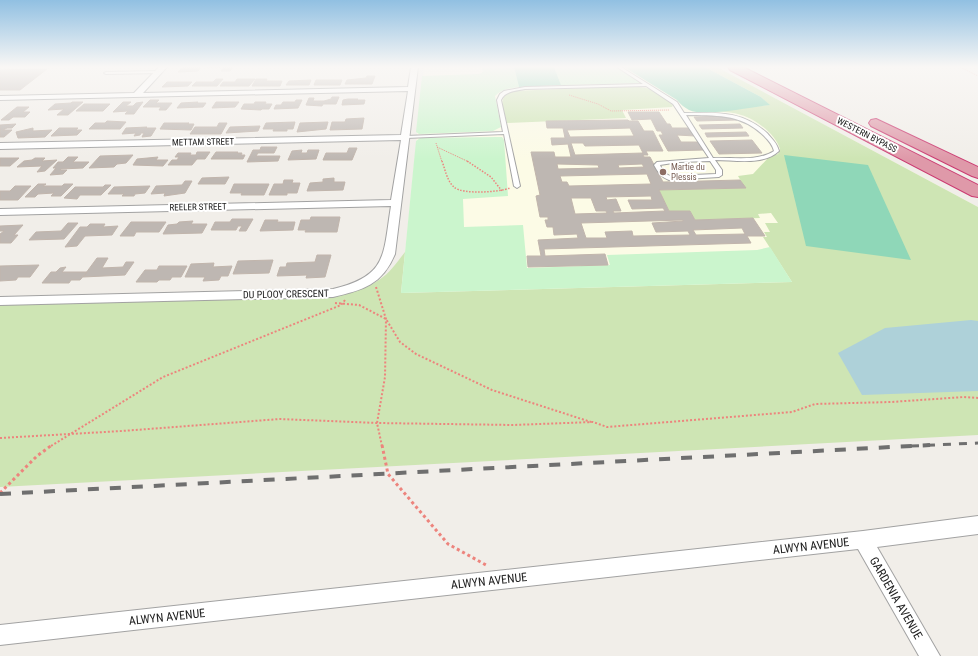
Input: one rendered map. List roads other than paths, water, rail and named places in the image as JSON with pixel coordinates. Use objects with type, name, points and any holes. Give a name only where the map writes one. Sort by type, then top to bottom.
[{"type":"highway","name":"WESTERN BYPASS","points":[[794,98],[978,192]]},
{"type":"highway","name":"WESTERN BYPASS","points":[[867,118],[978,173]]},
{"type":"street","points":[[0,98],[25,98]]},
{"type":"street","points":[[0,105],[9,98]]},
{"type":"street","name":"DU PLOOY CRESCENT","points":[[0,301],[333,293],[364,284],[373,278],[386,265],[389,254],[411,98]]},
{"type":"street","name":"METTAM STREET","points":[[0,146],[406,136]]},
{"type":"street","name":"REELER STREET","points":[[0,212],[397,203]]},
{"type":"street","name":"ALWYN AVENUE","points":[[0,635],[863,540],[978,525]]},
{"type":"street","name":"GARDENIA AVENUE","points":[[863,540],[930,656]]},
{"type":"lane","points":[[500,98],[499,100],[518,186]]},
{"type":"lane","points":[[667,98],[682,112],[712,159],[719,170],[719,175],[669,178],[659,171],[657,165],[659,163],[712,159],[760,157],[769,155],[777,150],[773,142],[759,127],[746,119],[732,116],[682,112]]},
{"type":"lane","points":[[406,136],[506,133]]},
{"type":"water","points":[[971,320],[978,321],[978,391],[862,395],[838,353],[885,328]]},
{"type":"railway","points":[[911,446],[978,443]]},
{"type":"railway","points":[[911,446],[930,445]]},
{"type":"railway","points":[[0,494],[911,446]]},
{"type":"place","name":"Martie du Plessis","points":[[663,172]]}]
